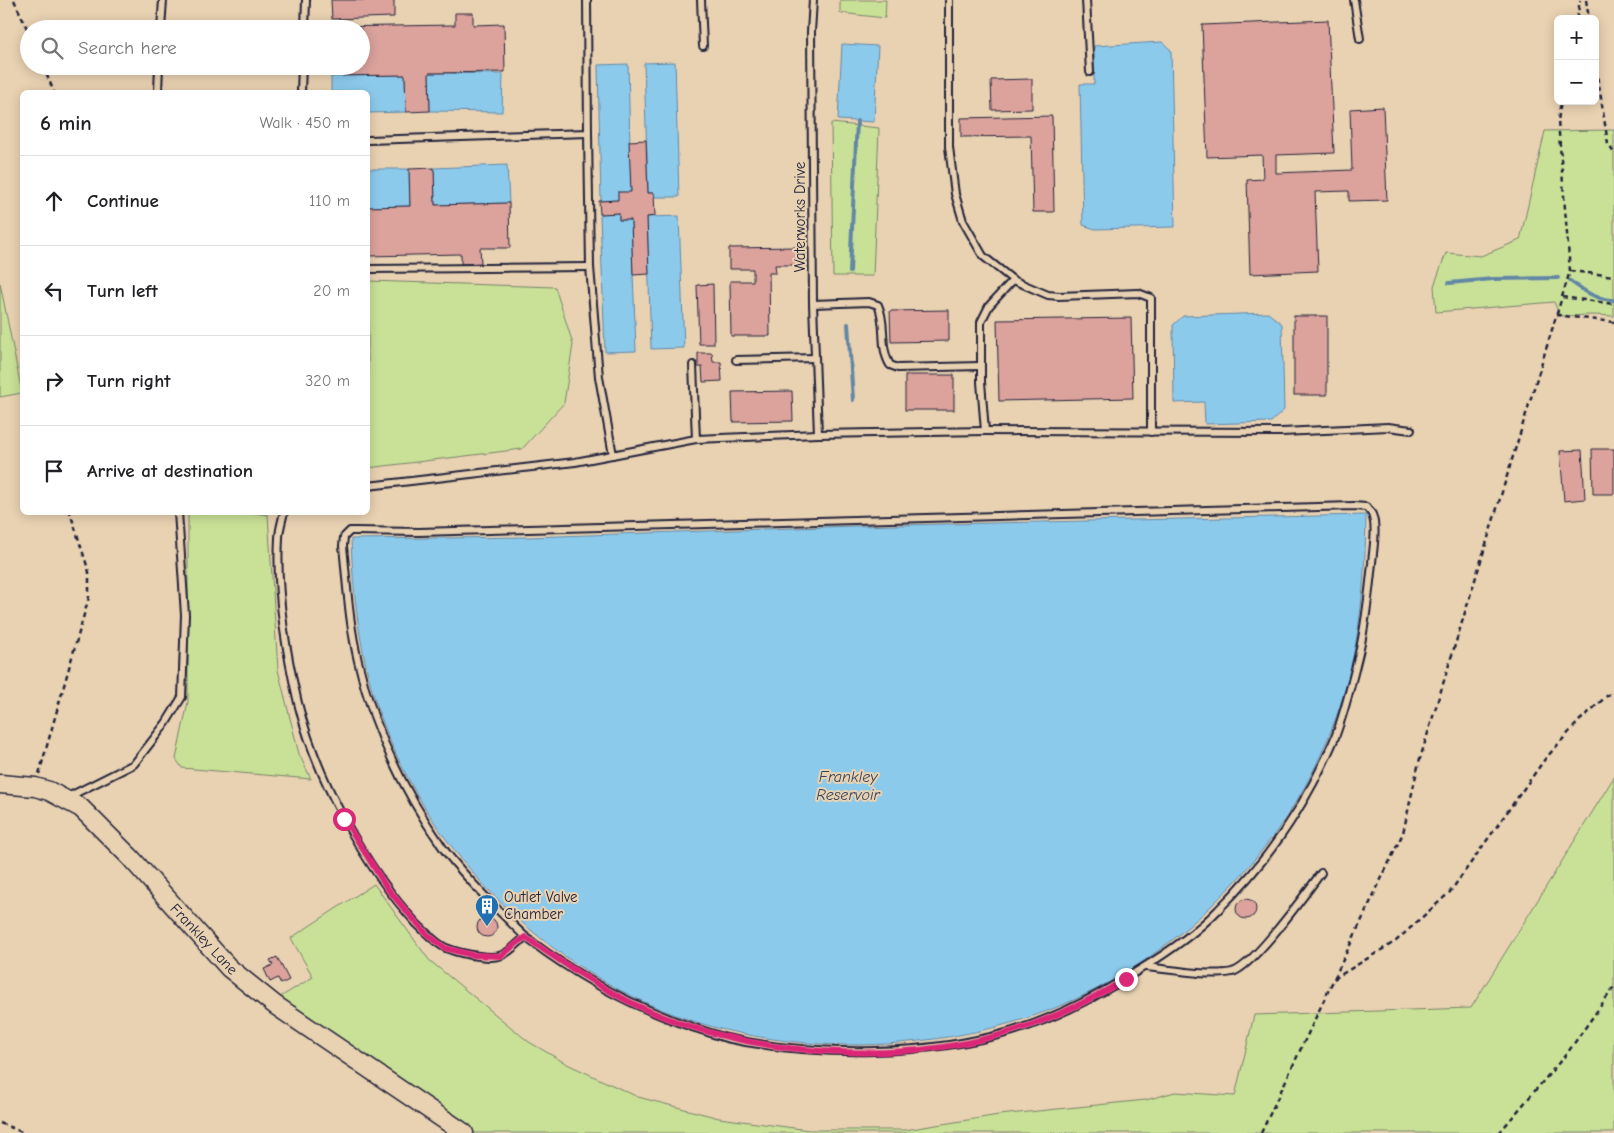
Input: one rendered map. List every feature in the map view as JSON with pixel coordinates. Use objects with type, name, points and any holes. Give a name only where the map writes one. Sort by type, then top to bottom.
[{"type":"street","name":"Frankley Lane","points":[[0,784],[36,787],[65,798],[80,808],[130,857],[229,968],[275,1005],[464,1133]]},
{"type":"lane","points":[[162,20],[163,0]]},
{"type":"lane","points":[[305,20],[306,0]]},
{"type":"lane","points":[[587,0],[590,267],[599,377],[614,454]]},
{"type":"lane","points":[[702,0],[703,46]]},
{"type":"lane","name":"Waterworks Drive","points":[[813,0],[811,42],[813,304],[818,434]]},
{"type":"lane","points":[[949,0],[949,147],[955,194],[962,221],[983,256],[1013,280],[1048,295],[1138,293],[1151,298],[1152,432]]},
{"type":"lane","points":[[1086,0],[1090,72]]},
{"type":"lane","points":[[1354,0],[1360,39]]},
{"type":"lane","points":[[158,90],[159,75]]},
{"type":"lane","points":[[301,90],[302,75]]},
{"type":"lane","points":[[370,140],[588,133]]},
{"type":"lane","points":[[370,270],[590,267]]},
{"type":"lane","points":[[985,431],[980,366],[981,322],[988,306],[1013,280]]},
{"type":"lane","points":[[813,304],[869,302],[878,305],[884,326],[885,354],[890,365],[898,368],[980,366]]},
{"type":"lane","points":[[736,360],[815,358]]},
{"type":"lane","points":[[693,365],[696,439]]},
{"type":"lane","points":[[370,486],[575,462],[696,439],[818,434],[985,431],[1282,432],[1388,427],[1411,430]]},
{"type":"lane","points":[[1334,506],[1366,507],[1373,518],[1374,529],[1368,608],[1354,675],[1334,739],[1300,806],[1274,844],[1243,883],[1199,928],[1169,952],[1099,995],[1012,1031],[957,1044],[902,1051],[839,1052],[793,1050],[724,1037],[667,1018],[618,996],[525,937],[473,884],[445,850],[423,818],[402,781],[380,734],[363,683],[353,633],[343,546],[344,537],[350,531],[419,532],[1334,506]]},
{"type":"lane","points":[[65,798],[134,764],[166,723],[182,697],[185,615],[178,515]]},
{"type":"lane","points":[[283,515],[279,537],[280,593],[298,704],[316,759],[344,819],[387,888],[428,935],[445,948],[472,955],[501,956],[525,937]]},
{"type":"lane","points":[[1144,967],[1214,974],[1234,972],[1255,956],[1321,873]]},
{"type":"path","points":[[14,0],[23,20]]},
{"type":"path","points":[[1578,15],[1580,0]]},
{"type":"path","points":[[1586,0],[1588,15]]},
{"type":"path","points":[[47,75],[53,90]]},
{"type":"path","points":[[1599,86],[1608,144],[1614,153]]},
{"type":"path","points":[[1261,1133],[1403,833],[1419,762],[1570,271],[1558,121],[1560,105]]},
{"type":"path","points":[[1570,271],[1614,276]]},
{"type":"path","points":[[1562,297],[1614,304]]},
{"type":"path","points":[[1556,315],[1614,322]]},
{"type":"path","points":[[36,787],[90,597],[89,572],[71,515]]},
{"type":"path","points":[[1333,980],[1396,941],[1450,892],[1545,759],[1579,721],[1608,695],[1614,692]]},
{"type":"path","points":[[1498,1133],[1568,1052],[1614,987]]},
{"type":"path","points":[[0,1123],[24,1133]]},
{"type":"green space","points":[[840,0],[886,0],[885,18],[840,13]]},
{"type":"green space","points":[[831,123],[879,128],[873,276],[833,276]]},
{"type":"green space","points":[[1614,130],[1614,316],[1560,316],[1554,302],[1436,312],[1434,286],[1446,253],[1481,256],[1520,240],[1545,131]]},
{"type":"green space","points":[[370,281],[555,287],[573,344],[564,403],[522,449],[370,468]]},
{"type":"green space","points":[[0,283],[20,383],[20,393],[0,397]]},
{"type":"green space","points":[[188,515],[268,515],[278,670],[299,754],[311,779],[182,768],[176,759],[188,702]]},
{"type":"green space","points":[[1614,777],[1614,1133],[474,1133],[285,1008],[277,999],[313,977],[291,938],[374,884],[429,960],[529,1042],[567,1064],[638,1097],[719,1118],[809,1130],[905,1130],[999,1115],[1146,1100],[1175,1092],[1235,1096],[1254,1015],[1471,1008]]},
{"type":"water","points":[[1162,42],[1171,50],[1175,227],[1095,229],[1083,225],[1080,84],[1094,84],[1094,46]]},
{"type":"water","points":[[842,44],[878,46],[874,122],[838,120]]},
{"type":"water","points":[[675,62],[679,197],[655,197],[654,193],[648,193],[644,63]]},
{"type":"water","points":[[628,64],[631,192],[618,200],[601,201],[598,65]]},
{"type":"water","points":[[429,73],[503,74],[502,112],[430,111]]},
{"type":"water","points":[[405,75],[406,112],[370,113],[370,90],[331,90],[331,76]]},
{"type":"water","points":[[507,165],[509,203],[435,205],[434,168]]},
{"type":"water","points":[[370,169],[409,169],[410,206],[370,207]]},
{"type":"water","points":[[619,213],[619,220],[631,220],[636,351],[605,352],[600,214]]},
{"type":"water","points":[[679,216],[684,348],[651,349],[647,217]]},
{"type":"water","points":[[1268,313],[1282,324],[1284,410],[1271,422],[1205,424],[1204,402],[1174,403],[1173,325],[1183,316]]},
{"type":"water","name":"Frankley Reservoir","points":[[1366,515],[1362,594],[1355,646],[1350,672],[1334,723],[1306,784],[1289,813],[1249,867],[1226,891],[1202,915],[1145,960],[1113,980],[1080,997],[1011,1023],[975,1032],[938,1039],[854,1045],[787,1041],[743,1034],[662,1010],[606,983],[554,949],[507,908],[464,863],[428,812],[398,758],[369,680],[355,600],[351,539],[529,537],[855,526]]},
{"type":"building","points":[[331,0],[394,0],[394,17],[332,19]]},
{"type":"building","points":[[455,13],[473,13],[473,25],[504,24],[505,72],[429,73],[430,111],[406,112],[405,75],[331,76],[370,75],[370,26],[455,25]]},
{"type":"building","points":[[1328,20],[1334,153],[1276,155],[1276,173],[1352,170],[1350,109],[1383,107],[1387,200],[1349,201],[1349,191],[1315,192],[1318,271],[1250,274],[1247,180],[1263,179],[1262,155],[1207,157],[1202,25]]},
{"type":"building","points":[[1032,79],[1032,109],[992,110],[991,80]]},
{"type":"building","points":[[1052,116],[1054,212],[1033,212],[1031,136],[961,137],[961,118]]},
{"type":"building","points":[[646,140],[648,193],[654,193],[655,216],[647,217],[649,274],[633,275],[631,220],[619,220],[619,213],[600,214],[599,201],[618,200],[618,192],[631,192],[629,141]]},
{"type":"building","points":[[434,168],[435,205],[509,203],[510,248],[480,248],[481,263],[461,264],[461,254],[370,256],[370,207],[410,206],[409,169]]},
{"type":"building","points":[[798,247],[798,265],[775,265],[776,273],[769,273],[770,336],[731,336],[730,281],[753,281],[753,269],[729,269],[729,248]]},
{"type":"building","points":[[713,284],[714,344],[699,344],[697,285]]},
{"type":"building","points":[[949,310],[949,341],[891,342],[890,311]]},
{"type":"building","points":[[1294,316],[1327,316],[1327,395],[1294,395]]},
{"type":"building","points":[[1131,318],[1133,398],[999,401],[997,320]]},
{"type":"building","points":[[698,353],[712,353],[713,362],[721,362],[722,381],[703,382],[702,367],[698,367]]},
{"type":"building","points":[[905,375],[954,375],[954,410],[905,410]]},
{"type":"building","points":[[792,391],[793,421],[733,422],[732,392]]},
{"type":"building","points":[[1592,449],[1614,449],[1614,494],[1593,494]]},
{"type":"building","points":[[1582,450],[1585,499],[1564,501],[1560,451]]},
{"type":"building","points":[[1242,899],[1250,899],[1256,905],[1256,913],[1250,919],[1242,919],[1236,913],[1236,905]]},
{"type":"building","name":"Outlet Valve Chamber","points":[[487,917],[494,920],[497,927],[494,934],[487,937],[480,934],[477,927],[480,920]]},
{"type":"building","points":[[277,957],[289,980],[281,984],[278,978],[270,982],[264,969],[273,965],[270,960]]},
{"type":"waterway","points":[[850,272],[857,121]]},
{"type":"waterway","points":[[1449,283],[1493,279],[1558,278]]},
{"type":"waterway","points":[[1570,281],[1596,297],[1614,300]]},
{"type":"waterway","points":[[848,324],[853,400]]},
{"type":"place","name":"Outlet Valve Chamber","points":[[487,927]]},
{"type":"route","points":[[344,819],[387,888],[428,935],[445,948],[472,955],[501,956],[525,937],[578,972],[639,1007],[724,1037],[793,1050],[839,1052],[902,1051],[957,1044],[1012,1031],[1044,1019],[1099,995],[1126,979]]}]
